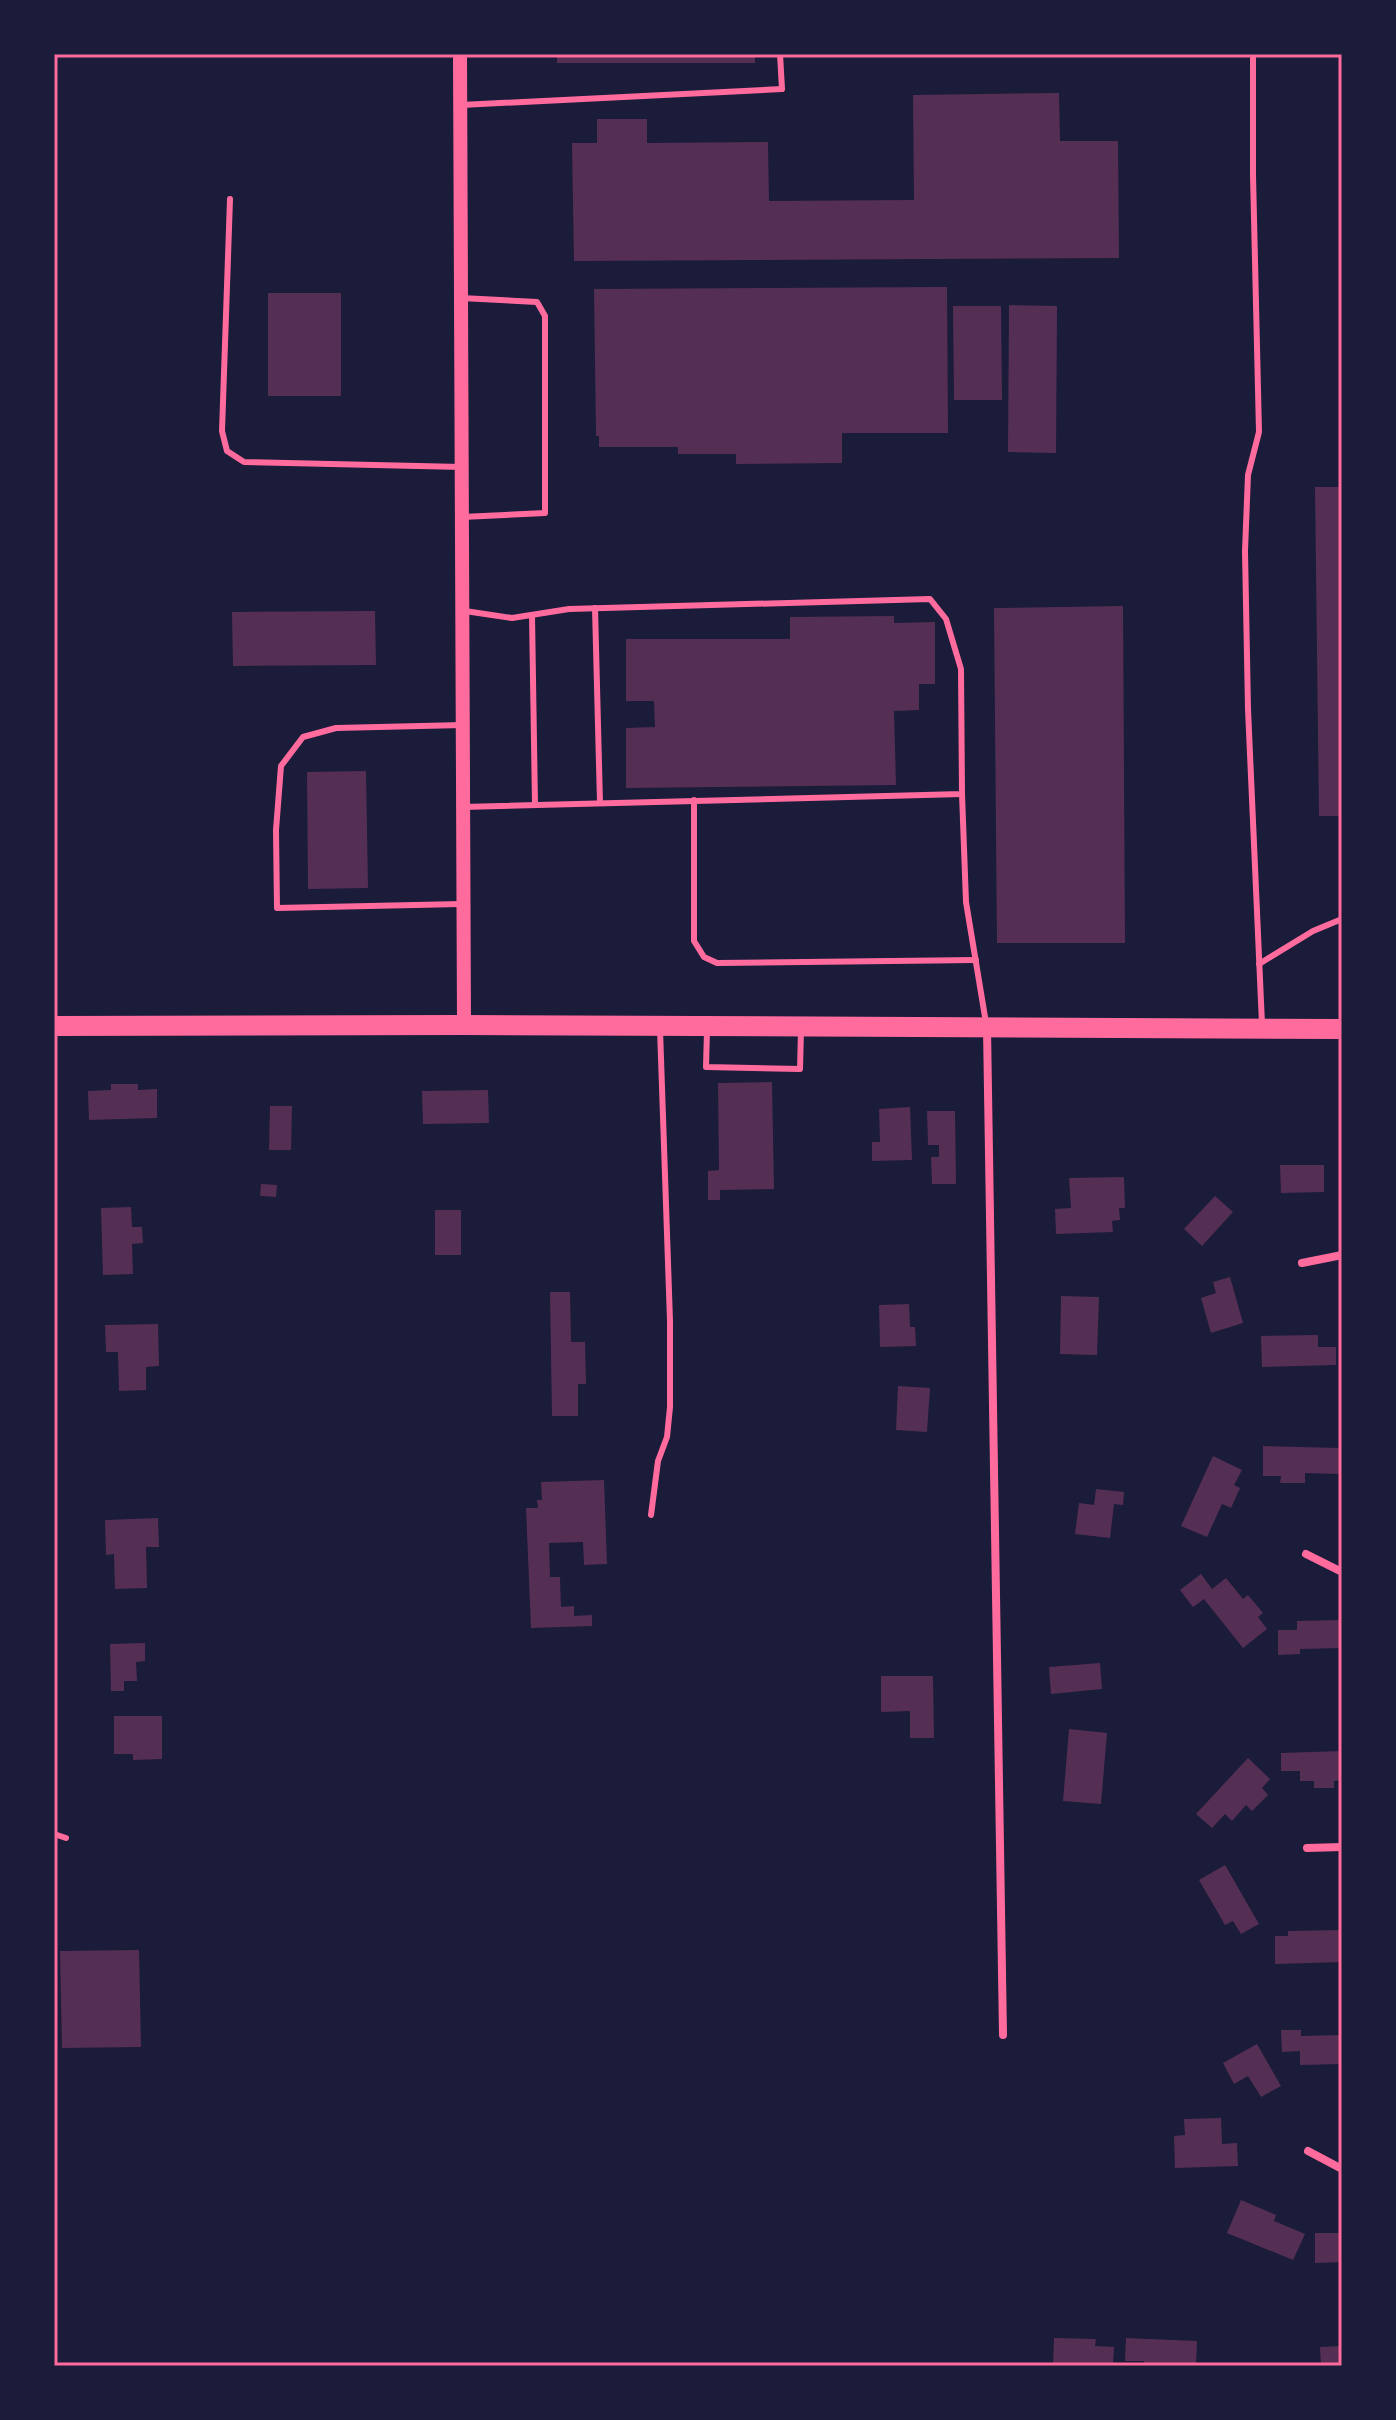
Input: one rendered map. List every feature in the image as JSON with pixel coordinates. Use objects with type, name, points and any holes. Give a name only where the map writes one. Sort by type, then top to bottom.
[{"type":"main road","points":[[54,1026],[1342,1029]]},
{"type":"street","points":[[460,54],[464,1025]]},
{"type":"street","points":[[987,1026],[1003,2035]]},
{"type":"street","points":[[1302,1263],[1342,1255]]},
{"type":"street","points":[[1306,1554],[1342,1572]]},
{"type":"street","points":[[1307,1848],[1342,1847]]},
{"type":"street","points":[[1308,2151],[1342,2169]]},
{"type":"lane","points":[[460,105],[782,89],[780,54]]},
{"type":"lane","points":[[1253,54],[1259,432],[1248,475],[1245,551],[1248,709],[1262,1028]]},
{"type":"lane","points":[[230,199],[222,431],[227,451],[244,462],[462,467]]},
{"type":"lane","points":[[461,298],[537,302],[545,316],[545,513],[462,517]]},
{"type":"lane","points":[[463,611],[512,618],[595,608],[930,599],[946,619],[961,669],[966,902],[987,1026]]},
{"type":"lane","points":[[595,608],[600,803]]},
{"type":"lane","points":[[532,615],[535,805]]},
{"type":"lane","points":[[463,725],[336,728],[303,737],[281,766],[276,830],[277,908],[464,904]]},
{"type":"lane","points":[[463,807],[962,794]]},
{"type":"lane","points":[[694,800],[694,941],[704,957],[717,963],[976,960]]},
{"type":"lane","points":[[1259,964],[1313,931],[1342,919]]},
{"type":"lane","points":[[651,1515],[658,1461],[667,1437],[670,1407],[660,1026]]},
{"type":"lane","points":[[707,1026],[706,1067],[800,1069],[801,1026]]},
{"type":"lane","points":[[54,1834],[66,1838]]},
{"type":"building","points":[[557,54],[755,54],[755,63],[557,63]]},
{"type":"building","points":[[1059,93],[1060,141],[1118,141],[1119,258],[574,261],[572,143],[597,143],[597,119],[647,119],[647,143],[768,142],[769,201],[914,200],[913,95]]},
{"type":"building","points":[[947,287],[948,433],[842,433],[842,463],[736,464],[736,454],[678,454],[678,447],[599,447],[599,436],[596,436],[594,289]]},
{"type":"building","points":[[268,293],[341,293],[341,396],[268,396]]},
{"type":"building","points":[[1009,305],[1057,306],[1056,453],[1008,452]]},
{"type":"building","points":[[953,306],[1001,306],[1002,400],[954,400]]},
{"type":"building","points":[[1315,487],[1342,487],[1342,816],[1319,816]]},
{"type":"building","points":[[1123,606],[1125,943],[997,943],[994,608]]},
{"type":"building","points":[[375,611],[376,665],[233,666],[232,612]]},
{"type":"building","points":[[894,616],[894,623],[935,622],[935,684],[919,684],[919,710],[894,711],[896,785],[626,788],[626,728],[655,727],[654,701],[626,701],[626,639],[790,639],[790,617]]},
{"type":"building","points":[[366,771],[368,888],[308,889],[307,772]]},
{"type":"building","points":[[772,1082],[774,1189],[720,1190],[720,1200],[708,1200],[708,1171],[719,1170],[718,1083]]},
{"type":"building","points":[[111,1084],[138,1084],[138,1090],[157,1089],[157,1118],[89,1120],[88,1091],[111,1090]]},
{"type":"building","points":[[488,1090],[489,1123],[423,1124],[422,1091]]},
{"type":"building","points":[[270,1106],[292,1106],[291,1150],[269,1150]]},
{"type":"building","points":[[910,1107],[912,1160],[872,1161],[872,1142],[880,1142],[879,1109]]},
{"type":"building","points":[[927,1111],[955,1111],[956,1184],[932,1184],[931,1157],[939,1157],[939,1145],[928,1145]]},
{"type":"building","points":[[1280,1165],[1324,1165],[1324,1192],[1281,1193]]},
{"type":"building","points":[[1124,1177],[1125,1208],[1119,1208],[1120,1220],[1112,1221],[1113,1232],[1056,1234],[1055,1209],[1071,1208],[1069,1178]]},
{"type":"building","points":[[261,1184],[277,1185],[276,1197],[260,1196]]},
{"type":"building","points":[[1215,1196],[1233,1212],[1202,1246],[1184,1229]]},
{"type":"building","points":[[131,1207],[132,1227],[142,1227],[143,1243],[132,1244],[133,1274],[103,1275],[101,1208]]},
{"type":"building","points":[[435,1210],[461,1210],[461,1255],[435,1255]]},
{"type":"building","points":[[1230,1277],[1243,1323],[1211,1333],[1201,1298],[1216,1293],[1213,1282]]},
{"type":"building","points":[[550,1292],[570,1292],[571,1342],[585,1342],[586,1384],[578,1384],[578,1416],[552,1416]]},
{"type":"building","points":[[1061,1296],[1099,1297],[1097,1355],[1060,1354]]},
{"type":"building","points":[[909,1304],[910,1327],[915,1327],[916,1346],[880,1347],[879,1305]]},
{"type":"building","points":[[158,1324],[159,1366],[146,1367],[146,1390],[119,1391],[118,1352],[106,1352],[105,1325]]},
{"type":"building","points":[[1318,1335],[1318,1347],[1336,1347],[1336,1365],[1262,1367],[1261,1336]]},
{"type":"building","points":[[898,1386],[930,1388],[927,1432],[896,1430]]},
{"type":"building","points":[[1263,1446],[1339,1448],[1339,1474],[1305,1473],[1305,1483],[1280,1483],[1281,1476],[1263,1476]]},
{"type":"building","points":[[1213,1456],[1242,1470],[1234,1485],[1240,1488],[1231,1508],[1222,1504],[1207,1537],[1181,1526]]},
{"type":"building","points":[[604,1480],[607,1564],[584,1565],[583,1542],[549,1543],[550,1577],[560,1577],[561,1607],[574,1606],[574,1616],[592,1615],[592,1626],[531,1628],[526,1508],[538,1508],[537,1500],[542,1500],[541,1482]]},
{"type":"building","points":[[1096,1489],[1124,1492],[1123,1505],[1114,1504],[1110,1538],[1075,1534],[1079,1503],[1094,1505]]},
{"type":"building","points":[[158,1518],[159,1547],[146,1547],[147,1588],[115,1589],[114,1554],[106,1555],[105,1520]]},
{"type":"building","points":[[1201,1574],[1212,1589],[1226,1578],[1243,1599],[1248,1595],[1263,1613],[1258,1617],[1267,1629],[1243,1648],[1204,1599],[1193,1607],[1180,1590]]},
{"type":"building","points":[[1342,1620],[1342,1648],[1300,1649],[1300,1654],[1278,1655],[1278,1630],[1297,1630],[1297,1621]]},
{"type":"building","points":[[145,1643],[145,1661],[136,1662],[137,1681],[124,1681],[124,1691],[111,1691],[110,1644]]},
{"type":"building","points":[[1100,1663],[1102,1689],[1051,1694],[1049,1667]]},
{"type":"building","points":[[881,1676],[933,1676],[934,1738],[910,1738],[910,1711],[881,1712]]},
{"type":"building","points":[[114,1716],[162,1716],[162,1759],[133,1760],[133,1754],[114,1754]]},
{"type":"building","points":[[1069,1729],[1107,1733],[1101,1804],[1063,1801]]},
{"type":"building","points":[[1342,1751],[1342,1780],[1334,1781],[1334,1788],[1314,1788],[1314,1781],[1300,1781],[1300,1771],[1281,1771],[1281,1753]]},
{"type":"building","points":[[1248,1758],[1270,1779],[1262,1788],[1268,1795],[1252,1811],[1246,1805],[1232,1821],[1225,1814],[1212,1828],[1196,1814]]},
{"type":"building","points":[[1225,1865],[1259,1924],[1241,1934],[1233,1921],[1225,1925],[1199,1880]]},
{"type":"building","points":[[1342,1930],[1342,1962],[1275,1964],[1275,1936],[1288,1936],[1288,1931]]},
{"type":"building","points":[[139,1950],[141,2047],[62,2048],[60,1951]]},
{"type":"building","points":[[1281,2030],[1301,2030],[1301,2036],[1342,2035],[1342,2064],[1300,2065],[1300,2051],[1282,2052]]},
{"type":"building","points":[[1257,2044],[1281,2086],[1261,2097],[1248,2076],[1234,2084],[1223,2063]]},
{"type":"building","points":[[1221,2118],[1222,2144],[1237,2143],[1238,2166],[1175,2168],[1174,2136],[1185,2135],[1184,2119]]},
{"type":"building","points":[[1241,2200],[1276,2215],[1274,2221],[1305,2234],[1293,2260],[1227,2233]]},
{"type":"building","points":[[1315,2233],[1342,2233],[1342,2262],[1315,2263]]},
{"type":"building","points":[[1054,2338],[1096,2339],[1095,2346],[1114,2347],[1113,2366],[1053,2366]]},
{"type":"building","points":[[1126,2338],[1197,2341],[1196,2366],[1144,2366],[1144,2361],[1125,2361]]},
{"type":"building","points":[[1342,2346],[1342,2366],[1321,2366],[1320,2347]]}]
